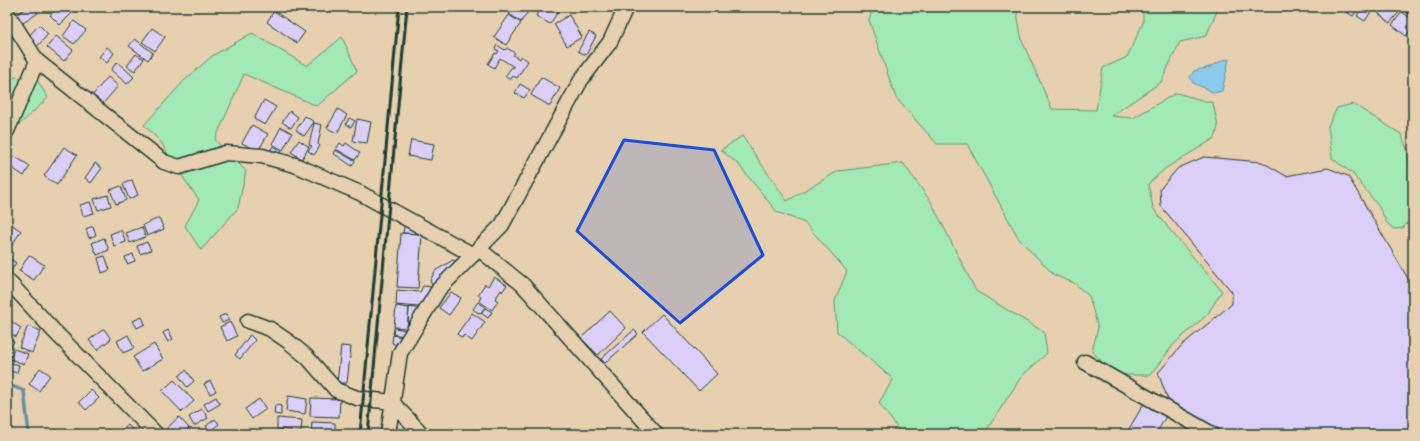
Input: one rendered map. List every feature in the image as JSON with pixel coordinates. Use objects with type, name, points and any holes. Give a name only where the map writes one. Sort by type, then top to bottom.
[{"type":"street","points":[[388,434],[400,353],[439,290],[502,225],[581,80],[610,42],[626,7]]},
{"type":"street","points":[[7,13],[37,61],[164,162],[179,168],[226,153],[262,156],[288,163],[360,193],[476,252],[527,290],[656,434]]},
{"type":"street","points":[[7,131],[37,61]]},
{"type":"street","points":[[7,280],[54,331],[156,434]]},
{"type":"street","points":[[248,321],[270,329],[289,342],[307,357],[336,390],[357,398],[392,402],[422,434]]},
{"type":"street","points":[[1085,362],[1212,434]]},
{"type":"highlighted area","points":[[624,140],[714,150],[763,255],[680,323],[577,231]]},
{"type":"green space","points":[[873,7],[1016,7],[1022,41],[1052,109],[1096,110],[1103,68],[1127,57],[1143,23],[1143,7],[1215,7],[1218,9],[1206,36],[1180,42],[1161,82],[1111,116],[1133,118],[1176,93],[1213,103],[1218,127],[1215,138],[1166,168],[1148,184],[1153,208],[1222,291],[1207,315],[1175,343],[1150,375],[1127,375],[1110,371],[1092,351],[1098,328],[1089,296],[1074,283],[1054,275],[1019,239],[967,144],[937,144],[896,98],[869,20]]},
{"type":"green space","points":[[252,33],[307,66],[342,37],[357,71],[317,106],[244,74],[215,140],[246,171],[238,208],[201,250],[185,226],[199,200],[173,163],[161,142],[144,125],[184,81],[212,56]]},
{"type":"green space","points":[[15,77],[37,80],[48,98],[18,126],[7,124],[7,83]]},
{"type":"green space","points":[[1353,104],[1401,134],[1408,152],[1412,217],[1403,228],[1394,229],[1387,223],[1379,207],[1353,174],[1332,158],[1328,126],[1337,108]]},
{"type":"green space","points":[[742,136],[787,201],[838,171],[903,163],[931,202],[976,291],[1044,332],[1047,353],[1021,377],[984,434],[902,434],[879,403],[893,379],[837,332],[835,301],[847,271],[805,223],[777,212],[738,164],[721,150]]},
{"type":"water","points":[[1229,59],[1222,91],[1214,93],[1193,83],[1190,77],[1194,71],[1210,67],[1223,60]]},
{"type":"building","points":[[28,7],[34,7],[38,13],[20,25],[14,16]]},
{"type":"building","points":[[59,7],[67,7],[72,13],[60,25],[50,15]]},
{"type":"building","points":[[514,7],[531,7],[521,22],[509,14]]},
{"type":"building","points":[[541,7],[553,7],[559,10],[550,24],[536,16]]},
{"type":"building","points":[[1338,7],[1359,7],[1353,16]]},
{"type":"building","points":[[1363,7],[1374,7],[1365,21],[1357,16]]},
{"type":"building","points":[[1383,7],[1403,7],[1390,23],[1378,13]]},
{"type":"building","points":[[1407,7],[1413,8],[1413,18],[1404,10]]},
{"type":"building","points":[[274,11],[305,32],[297,43],[267,22]]},
{"type":"building","points":[[1402,12],[1413,20],[1413,27],[1406,36],[1392,25]]},
{"type":"building","points":[[509,15],[521,23],[506,45],[494,37]]},
{"type":"building","points":[[569,15],[582,37],[567,46],[554,24]]},
{"type":"building","points":[[74,21],[86,30],[74,44],[63,36]]},
{"type":"building","points":[[39,25],[48,34],[36,48],[26,39]]},
{"type":"building","points":[[152,28],[165,37],[155,51],[142,42]]},
{"type":"building","points":[[589,32],[596,36],[586,55],[578,51]]},
{"type":"building","points":[[56,36],[73,50],[64,61],[47,47]]},
{"type":"building","points":[[135,39],[153,53],[148,60],[129,46]]},
{"type":"building","points":[[497,45],[505,50],[507,48],[515,53],[513,55],[519,59],[521,56],[528,61],[517,78],[513,76],[510,80],[505,76],[512,67],[514,67],[500,58],[494,68],[488,64],[495,53],[497,54],[499,51],[495,49]]},
{"type":"building","points":[[107,47],[114,53],[107,63],[99,57]]},
{"type":"building","points":[[136,54],[144,59],[135,71],[127,66]]},
{"type":"building","points":[[117,62],[134,77],[127,84],[111,70]]},
{"type":"building","points":[[108,77],[118,86],[100,107],[90,98]]},
{"type":"building","points":[[541,77],[560,88],[550,106],[531,95]]},
{"type":"building","points":[[520,84],[530,90],[524,98],[515,93]]},
{"type":"building","points":[[264,100],[276,107],[265,125],[254,119]]},
{"type":"building","points":[[338,109],[347,115],[337,133],[327,128]]},
{"type":"building","points":[[290,111],[298,117],[291,128],[282,122]]},
{"type":"building","points":[[305,116],[314,122],[304,136],[296,130]]},
{"type":"building","points":[[349,118],[355,121],[351,127],[346,124]]},
{"type":"building","points":[[357,119],[371,122],[367,143],[353,141]]},
{"type":"building","points":[[314,123],[322,125],[318,144],[320,146],[314,155],[308,151],[312,146],[309,145]]},
{"type":"building","points":[[252,125],[268,134],[258,151],[242,143]]},
{"type":"building","points":[[281,127],[292,133],[283,150],[272,144]]},
{"type":"building","points":[[299,140],[309,147],[302,159],[291,152]]},
{"type":"building","points":[[411,140],[434,144],[431,160],[408,156]]},
{"type":"building","points":[[340,143],[344,146],[346,143],[360,153],[355,160],[336,149]]},
{"type":"building","points":[[273,146],[282,151],[280,156],[270,151]]},
{"type":"building","points":[[64,147],[77,155],[57,185],[44,176]]},
{"type":"building","points":[[335,150],[355,161],[352,166],[333,153]]},
{"type":"building","points":[[14,156],[30,166],[24,176],[8,165]]},
{"type":"building","points":[[1204,157],[1262,162],[1286,176],[1328,168],[1348,176],[1413,287],[1413,434],[1225,434],[1169,402],[1158,373],[1182,345],[1232,304],[1232,292],[1161,206],[1160,189],[1178,168]]},
{"type":"building","points":[[95,163],[102,168],[91,183],[85,178]]},
{"type":"building","points":[[132,180],[138,195],[129,199],[123,184]]},
{"type":"building","points":[[121,186],[126,200],[116,204],[110,190]]},
{"type":"building","points":[[108,195],[111,206],[98,210],[94,199]]},
{"type":"building","points":[[90,202],[94,213],[83,216],[80,205]]},
{"type":"building","points":[[159,218],[164,229],[147,236],[143,225]]},
{"type":"building","points":[[405,221],[422,234],[403,233]]},
{"type":"building","points":[[11,224],[21,231],[8,251],[7,229]]},
{"type":"building","points":[[93,226],[96,235],[89,238],[86,229]]},
{"type":"building","points":[[142,227],[145,237],[130,243],[126,233]]},
{"type":"building","points":[[121,230],[126,242],[114,246],[110,234]]},
{"type":"building","points":[[401,233],[422,234],[418,288],[397,287]]},
{"type":"building","points":[[104,238],[109,250],[97,255],[92,243]]},
{"type":"building","points":[[147,242],[151,250],[140,254],[137,246]]},
{"type":"building","points":[[133,254],[135,261],[127,264],[125,257]]},
{"type":"building","points":[[29,255],[44,265],[34,280],[19,271]]},
{"type":"building","points":[[105,256],[110,270],[102,273],[98,258]]},
{"type":"building","points":[[9,258],[16,263],[10,272],[7,270],[7,261]]},
{"type":"building","points":[[453,260],[457,262],[435,286],[432,285],[430,281],[435,271]]},
{"type":"building","points":[[494,277],[507,285],[502,292],[501,290],[495,299],[498,301],[492,310],[479,301],[481,297],[478,295],[485,284],[488,286]]},
{"type":"building","points":[[423,286],[433,287],[419,307],[396,305],[397,290],[420,292]]},
{"type":"building","points":[[451,292],[461,298],[449,315],[439,308]]},
{"type":"building","points":[[478,302],[485,307],[480,314],[473,309]]},
{"type":"building","points":[[396,306],[409,308],[407,328],[394,327]]},
{"type":"building","points":[[409,307],[420,309],[408,326]]},
{"type":"building","points":[[485,308],[492,312],[488,318],[481,313]]},
{"type":"building","points":[[610,311],[626,328],[598,355],[581,338]]},
{"type":"building","points":[[472,313],[485,322],[472,341],[464,335],[462,338],[457,334]]},
{"type":"building","points":[[226,314],[229,320],[222,323],[219,317]]},
{"type":"building","points":[[662,314],[717,374],[699,391],[643,332]]},
{"type":"building","points":[[142,317],[145,324],[137,328],[133,321]]},
{"type":"building","points":[[10,321],[21,328],[16,337],[7,331],[7,326]]},
{"type":"building","points":[[230,322],[237,336],[227,341],[220,327]]},
{"type":"building","points":[[28,326],[41,331],[32,353],[19,347]]},
{"type":"building","points":[[394,328],[407,330],[404,336],[393,334]]},
{"type":"building","points":[[104,329],[111,339],[97,350],[89,340]]},
{"type":"building","points":[[168,330],[173,339],[168,342],[163,333]]},
{"type":"building","points":[[634,330],[638,334],[605,363],[601,359]]},
{"type":"building","points":[[128,335],[134,348],[123,353],[117,341]]},
{"type":"building","points":[[250,335],[255,340],[240,359],[235,355]]},
{"type":"building","points":[[393,335],[404,338],[399,346],[392,343]]},
{"type":"building","points":[[7,336],[14,342],[9,348],[7,347]]},
{"type":"building","points":[[154,344],[163,359],[142,371],[133,357]]},
{"type":"building","points":[[341,346],[351,347],[347,383],[337,383]]},
{"type":"building","points":[[14,349],[28,354],[24,364],[10,359]]},
{"type":"building","points":[[8,362],[19,365],[17,373],[7,370]]},
{"type":"building","points":[[40,368],[50,375],[39,391],[29,384]]},
{"type":"building","points":[[186,370],[194,381],[187,387],[179,376]]},
{"type":"building","points":[[174,380],[194,401],[182,412],[162,391]]},
{"type":"building","points":[[210,381],[216,391],[210,394],[204,384]]},
{"type":"building","points":[[91,390],[99,398],[86,410],[79,402]]},
{"type":"building","points":[[288,396],[307,399],[305,414],[286,411]]},
{"type":"building","points":[[216,397],[220,404],[208,411],[204,404]]},
{"type":"building","points":[[311,398],[340,399],[339,417],[310,416]]},
{"type":"building","points":[[1147,398],[1169,411],[1156,434],[1126,434]]},
{"type":"building","points":[[259,399],[266,409],[252,419],[245,409]]},
{"type":"building","points":[[275,405],[281,406],[281,415],[274,414]]},
{"type":"building","points":[[202,409],[208,418],[194,426],[189,417]]},
{"type":"building","points":[[179,417],[189,428],[183,434],[167,434],[164,431]]},
{"type":"building","points":[[277,418],[302,420],[301,431],[277,429]]},
{"type":"building","points":[[215,419],[219,424],[210,431],[206,426]]},
{"type":"building","points":[[312,422],[335,423],[335,434],[311,434]]},
{"type":"building","points":[[128,425],[136,434],[118,434]]},
{"type":"waterway","points":[[7,384],[24,391],[29,434]]},
{"type":"railway","points":[[360,434],[399,7]]},
{"type":"railway","points":[[368,434],[407,7]]}]
